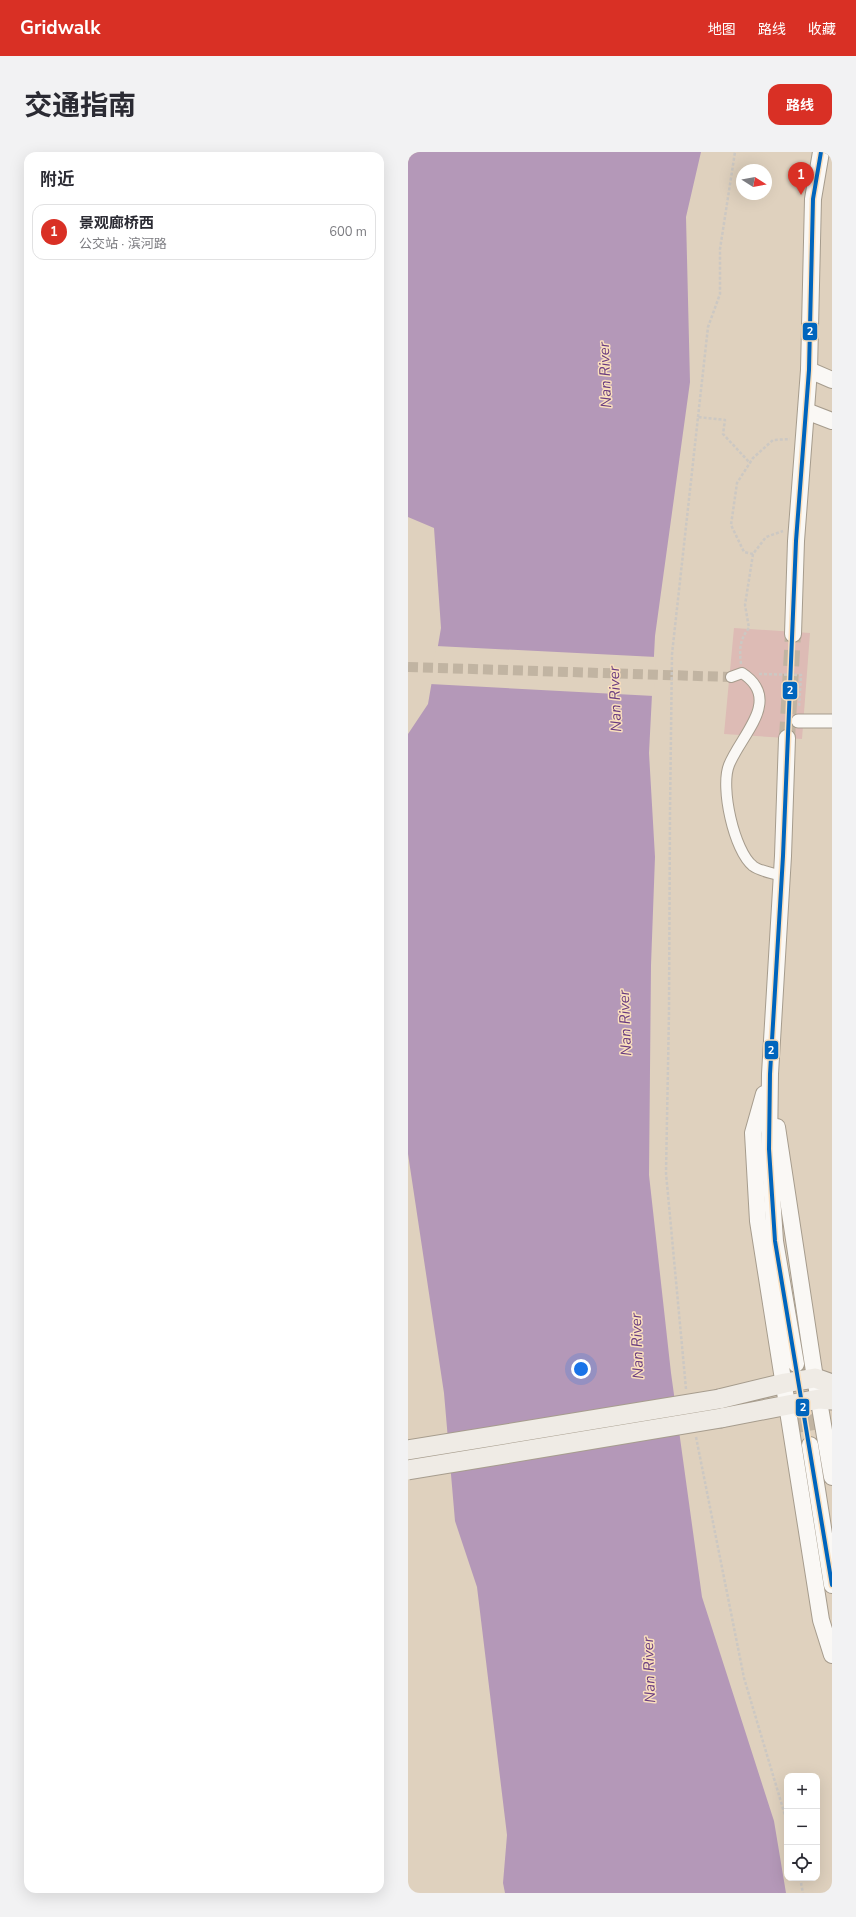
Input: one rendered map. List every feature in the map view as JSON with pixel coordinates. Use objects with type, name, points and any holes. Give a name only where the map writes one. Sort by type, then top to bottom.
[{"type":"main road","points":[[408,1450],[719,1399],[785,1383],[823,1381]]},
{"type":"main road","points":[[408,1470],[721,1418],[787,1405],[826,1400]]},
{"type":"street","points":[[793,634],[798,525],[809,370],[813,199],[821,152]]},
{"type":"street","points":[[809,370],[832,380]]},
{"type":"street","points":[[806,410],[832,422]]},
{"type":"street","points":[[731,677],[742,673],[750,678],[756,686],[760,704],[757,714],[736,748],[728,767],[725,788],[737,842],[753,866],[781,876]]},
{"type":"street","points":[[798,721],[832,720]]},
{"type":"street","points":[[787,738],[770,1074],[769,1149],[775,1241],[796,1364]]},
{"type":"street","points":[[770,1074],[826,1400],[832,1477]]},
{"type":"street","points":[[770,1074],[753,1133],[758,1221],[785,1383],[787,1405],[821,1620],[832,1655]]},
{"type":"street","points":[[810,1444],[832,1585]]},
{"type":"path","points":[[688,1397],[666,1173],[672,654],[708,327],[720,294],[720,249],[735,152]]},
{"type":"path","points":[[698,417],[725,420],[724,434],[750,463]]},
{"type":"path","points":[[753,554],[744,552],[731,524],[737,483],[753,458],[773,440],[804,438]]},
{"type":"path","points":[[798,525],[766,537],[753,554],[745,605],[749,628],[742,637],[739,652],[742,673],[801,675],[798,721]]},
{"type":"path","points":[[696,1436],[744,1678],[784,1812]]},
{"type":"path","points":[[801,1881],[803,1893]]},
{"type":"shaded area","points":[[734,628],[810,633],[802,739],[724,734]]},
{"type":"water","name":"Nan River","points":[[408,152],[701,152],[686,217],[690,382],[655,636],[649,753],[655,857],[651,965],[649,1175],[671,1373],[702,1597],[774,1821],[786,1893],[505,1893],[503,1883],[507,1835],[477,1587],[455,1521],[444,1393],[408,1154],[408,734],[428,704],[441,628],[434,528],[408,517]]},
{"type":"pier","points":[[436,646],[656,657],[654,696],[430,684]]},
{"type":"tunnel","points":[[787,738],[793,634]]},
{"type":"tunnel","points":[[408,667],[731,677]]},
{"type":"tunnel","points":[[797,1368],[810,1445]]},
{"type":"transit line","name":"2","points":[[821,152],[813,199],[809,370],[796,541],[783,856],[770,1074],[769,1149],[775,1241],[832,1585]]},
{"type":"place","name":"景观廊桥西","points":[[801,195]]}]
